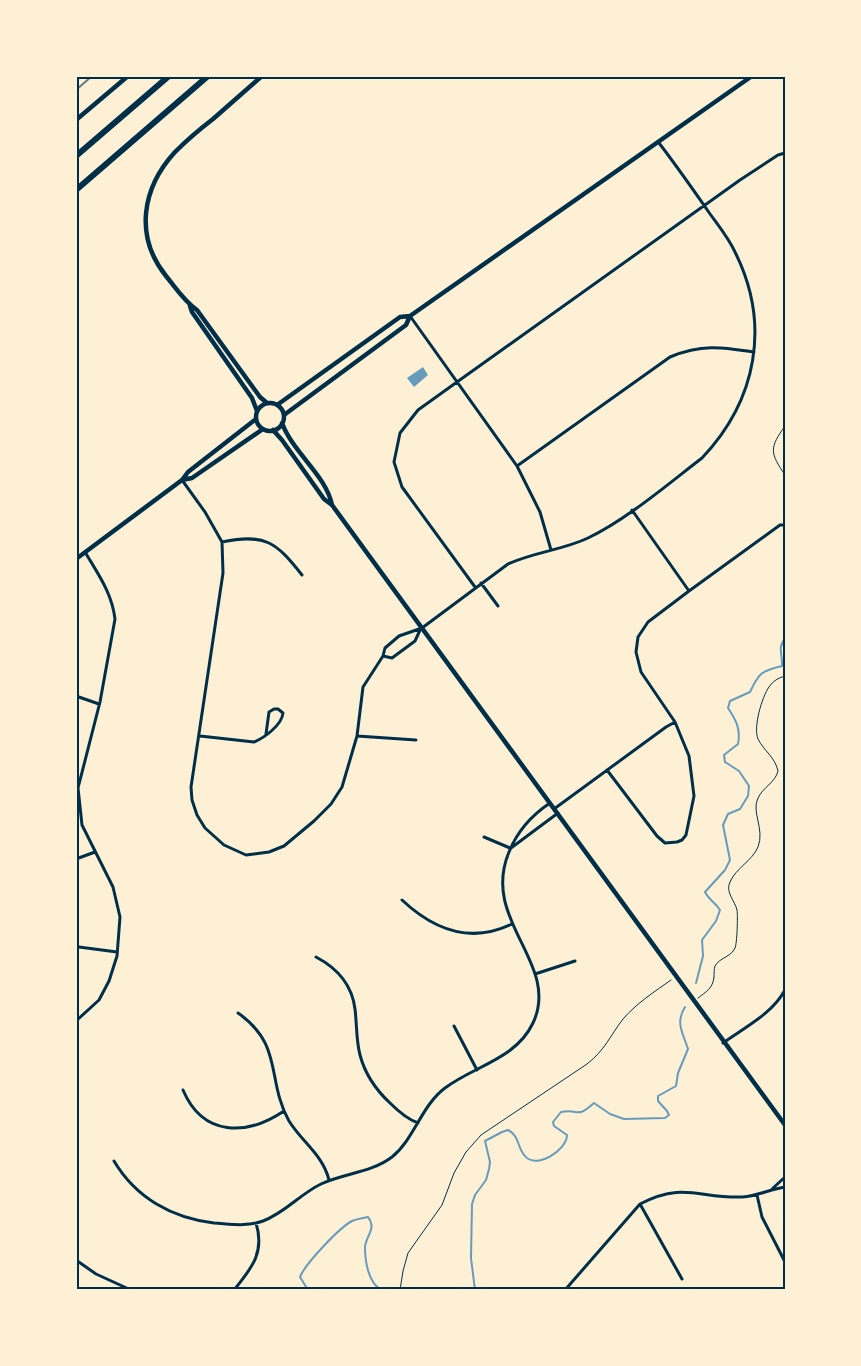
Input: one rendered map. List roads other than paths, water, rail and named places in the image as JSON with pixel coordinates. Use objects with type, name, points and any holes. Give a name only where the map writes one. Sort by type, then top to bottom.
[{"type":"highway","points":[[76,156],[169,76]]},
{"type":"highway","points":[[76,190],[208,76]]},
{"type":"street","points":[[76,120],[128,76]]},
{"type":"street","points":[[262,76],[187,140],[170,158],[156,178],[148,198],[146,211],[147,235],[159,267],[196,310],[260,397],[267,403]]},
{"type":"street","points":[[410,316],[406,325],[284,414],[282,423],[277,429],[263,429],[259,426],[256,419],[260,406],[267,403],[277,404],[400,317],[410,316],[752,76]]},
{"type":"street","points":[[182,480],[205,512],[222,542],[223,573],[192,788],[192,800],[197,815],[205,828],[224,845],[246,855],[269,852],[284,846],[314,821],[330,804],[342,787],[357,736],[363,687],[383,656],[385,648],[399,636],[422,628],[508,564],[522,557],[572,545],[604,530],[702,458],[715,444],[736,412],[745,393],[752,369],[754,352],[755,316],[746,276],[735,250],[659,143]]},
{"type":"street","points":[[475,587],[402,488],[394,462],[400,433],[418,410],[456,382],[704,206],[778,155],[785,154]]},
{"type":"street","points":[[190,305],[192,312],[252,399],[257,411]]},
{"type":"street","points":[[410,316],[517,466],[540,512],[551,550]]},
{"type":"street","points":[[517,466],[670,357],[686,350],[702,348],[723,348],[754,352]]},
{"type":"street","points":[[277,404],[284,414]]},
{"type":"street","points":[[76,558],[182,480],[188,472],[256,419]]},
{"type":"street","points":[[282,423],[288,436],[330,494],[332,506]]},
{"type":"street","points":[[182,480],[192,478],[263,429]]},
{"type":"street","points":[[273,430],[422,628],[785,1126]]},
{"type":"street","points":[[632,510],[689,591]]},
{"type":"street","points":[[607,770],[656,836],[665,843],[682,840],[686,835],[694,796],[689,756],[676,722],[641,672],[636,652],[638,637],[648,622],[780,525],[785,525]]},
{"type":"street","points":[[222,542],[242,538],[253,538],[267,542],[283,552],[302,575]]},
{"type":"street","points":[[76,1021],[99,1000],[109,981],[117,952],[120,917],[113,887],[82,825],[78,788],[99,704],[115,619],[109,592],[85,552]]},
{"type":"street","points":[[481,583],[498,606]]},
{"type":"street","points":[[383,656],[392,658],[415,641],[422,628]]},
{"type":"street","points":[[76,696],[99,704]]},
{"type":"street","points":[[200,736],[254,742],[261,739],[279,724],[283,718],[283,713],[278,709],[268,712],[266,734]]},
{"type":"street","points":[[510,848],[607,770],[676,722]]},
{"type":"street","points":[[357,736],[416,740]]},
{"type":"street","points":[[114,1161],[134,1188],[145,1198],[175,1214],[195,1220],[228,1225],[256,1223],[276,1215],[311,1189],[329,1180],[362,1172],[384,1162],[401,1148],[429,1104],[437,1095],[456,1081],[512,1049],[529,1031],[534,1022],[539,1001],[539,989],[535,974],[504,905],[502,885],[504,862],[510,848],[533,816],[550,803]]},
{"type":"street","points":[[484,837],[510,848]]},
{"type":"street","points":[[76,859],[95,852]]},
{"type":"street","points":[[402,900],[423,918],[457,932],[482,934],[503,929],[512,924]]},
{"type":"street","points":[[79,947],[117,952]]},
{"type":"street","points":[[316,956],[340,974],[350,990],[356,1010],[360,1054],[369,1078],[383,1097],[400,1113],[418,1123]]},
{"type":"street","points":[[535,974],[575,961]]},
{"type":"street","points":[[724,1043],[769,1010],[779,1001],[785,990]]},
{"type":"street","points":[[238,1013],[253,1026],[267,1045],[284,1111],[298,1133],[320,1157],[329,1180]]},
{"type":"street","points":[[454,1026],[477,1070]]},
{"type":"street","points":[[183,1090],[198,1114],[213,1123],[230,1128],[251,1127],[261,1124],[284,1111]]},
{"type":"street","points":[[772,1189],[785,1177]]},
{"type":"street","points":[[565,1290],[640,1204],[654,1197],[688,1191],[731,1197],[757,1195],[772,1189],[785,1187]]},
{"type":"street","points":[[757,1195],[766,1225],[785,1262]]},
{"type":"street","points":[[640,1204],[682,1279]]},
{"type":"street","points":[[234,1290],[248,1273],[256,1258],[259,1239],[256,1223]]},
{"type":"street","points":[[76,1260],[96,1274],[131,1290]]},
{"type":"water","points":[[423,367],[428,375],[414,387],[407,378]]},
{"type":"waterway","points":[[696,983],[703,956],[702,940],[716,921],[720,910],[705,892],[725,870],[730,860],[723,825],[728,814],[740,809],[748,796],[749,786],[739,771],[725,762],[724,755],[738,744],[739,739],[737,725],[728,708],[730,701],[750,692],[756,681],[765,671],[782,666],[781,645],[785,639]]},
{"type":"waterway","points":[[475,1290],[471,1258],[472,1204],[475,1195],[486,1180],[489,1169],[490,1162],[485,1141],[508,1130],[515,1135],[525,1156],[530,1160],[536,1161],[557,1152],[566,1141],[567,1135],[554,1126],[553,1122],[561,1112],[584,1111],[594,1103],[610,1114],[624,1119],[665,1118],[669,1115],[658,1101],[658,1096],[676,1086],[678,1073],[688,1049],[680,1023],[685,1007]]},
{"type":"waterway","points":[[308,1290],[300,1277],[315,1255],[346,1225],[354,1220],[368,1217],[371,1229],[365,1247],[367,1265],[373,1283],[382,1290]]},
{"type":"waterway","points":[[383,1290],[394,1288]]},
{"type":"railway","points":[[76,90],[92,76]]}]
